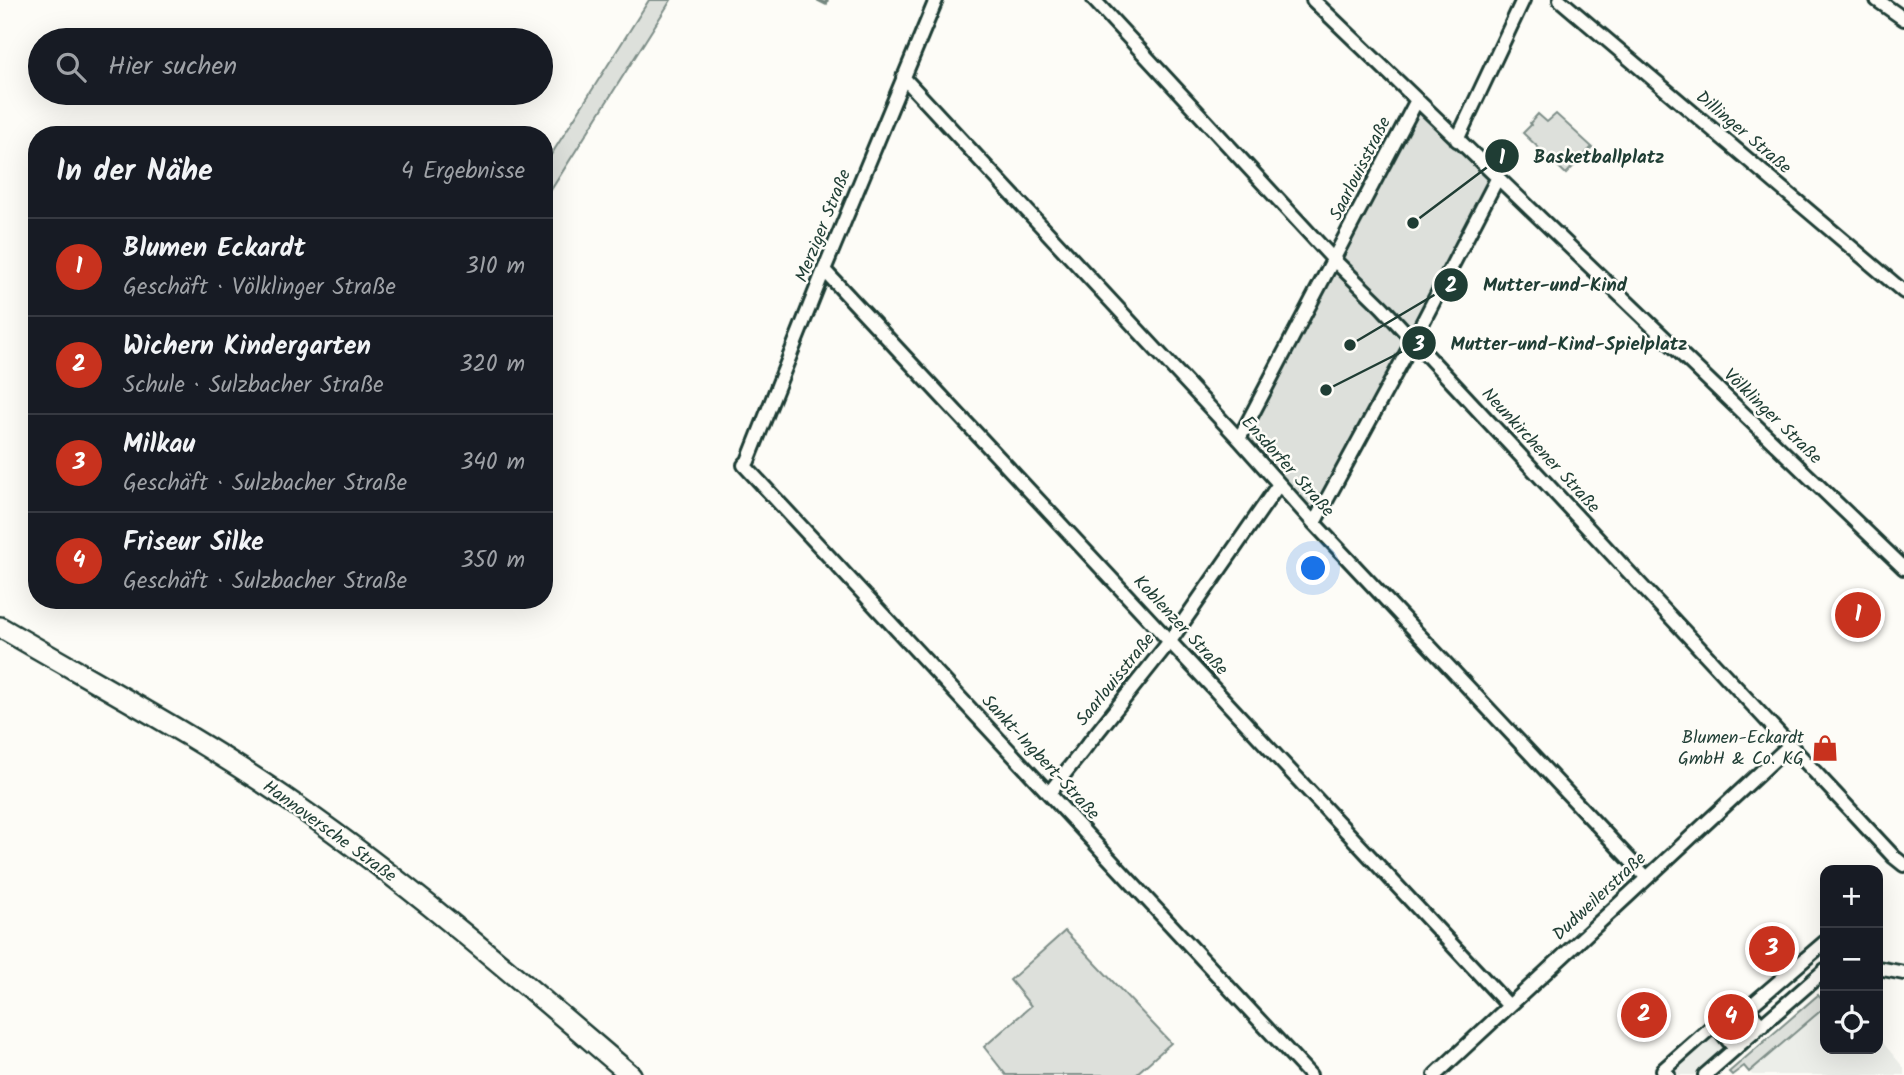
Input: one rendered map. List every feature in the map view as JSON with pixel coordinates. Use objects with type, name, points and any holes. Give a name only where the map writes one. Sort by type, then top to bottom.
[{"type":"main road","name":"Hannoversche Straße","points":[[0,627],[221,757],[330,829],[468,938],[631,1075]]},
{"type":"street","name":"Merziger Straße","points":[[744,465],[748,461],[936,0]]},
{"type":"street","name":"Neunkirchener Straße","points":[[1094,0],[1334,260],[1904,865]]},
{"type":"street","name":"Völklinger Straße","points":[[1313,0],[1904,568]]},
{"type":"street","points":[[1457,140],[1523,0]]},
{"type":"street","name":"Dillinger Straße","points":[[1560,0],[1904,292]]},
{"type":"street","points":[[1877,0],[1904,19]]},
{"type":"street","name":"Ensdorfer Straße","points":[[903,77],[1314,523],[1647,878]]},
{"type":"street","name":"Saarlouisstraße","points":[[1239,439],[1417,100]]},
{"type":"street","points":[[1314,523],[1497,179]]},
{"type":"street","name":"Koblenzer Straße","points":[[824,270],[1509,1006]]},
{"type":"street","name":"Sankt-Ingbert-Straße","points":[[744,465],[1310,1075]]},
{"type":"street","name":"Saarlouisstraße","points":[[1049,793],[1170,641],[1279,484]]},
{"type":"street","name":"Dudweilerstraße","points":[[1435,1075],[1790,745]]},
{"type":"street","points":[[1762,1026],[1747,1009],[1820,946]]},
{"type":"street","points":[[1883,969],[1904,974]]},
{"type":"street","points":[[1705,1075],[1820,974]]},
{"type":"street","points":[[1668,1075],[1663,1070],[1715,1024],[1735,1049]]},
{"type":"street","points":[[1718,1064],[1727,1075]]},
{"type":"shaded area","points":[[649,0],[671,0],[553,187],[553,152]]},
{"type":"shaded area","points":[[1417,100],[1497,179],[1314,523],[1239,439]]},
{"type":"shaded area","points":[[1538,114],[1547,122],[1556,114],[1592,147],[1566,174],[1523,133]]},
{"type":"shaded area","points":[[1065,931],[1171,1043],[1135,1075],[1006,1075],[984,1047],[1031,1006],[1010,980]]},
{"type":"shaded area","points":[[1818,995],[1820,997],[1820,1011],[1749,1072],[1744,1066],[1732,1075],[1729,1072]]},
{"type":"shaded area","points":[[1820,1011],[1820,1054],[1883,1054],[1883,1043],[1904,1068],[1904,1075],[1752,1075],[1750,1072]]},
{"type":"shaded area","points":[[1715,1020],[1738,1047],[1705,1075],[1659,1075],[1655,1070]]},
{"type":"waterway","points":[[818,0],[826,4],[827,0]]},
{"type":"place","name":"Basketballplatz","points":[[1413,223]]},
{"type":"place","name":"Mutter-und-Kind","points":[[1350,345]]},
{"type":"place","name":"Mutter-und-Kind-Spielplatz","points":[[1326,390]]},
{"type":"place","name":"Blumen Eckardt","points":[[1858,615]]},
{"type":"place","name":"Blumen-Eckardt GmbH & Co. KG","points":[[1825,748]]},
{"type":"place","name":"Milkau","points":[[1772,949]]},
{"type":"place","name":"Wichern Kindergarten","points":[[1644,1015]]},
{"type":"place","name":"Friseur Silke","points":[[1731,1017]]}]
